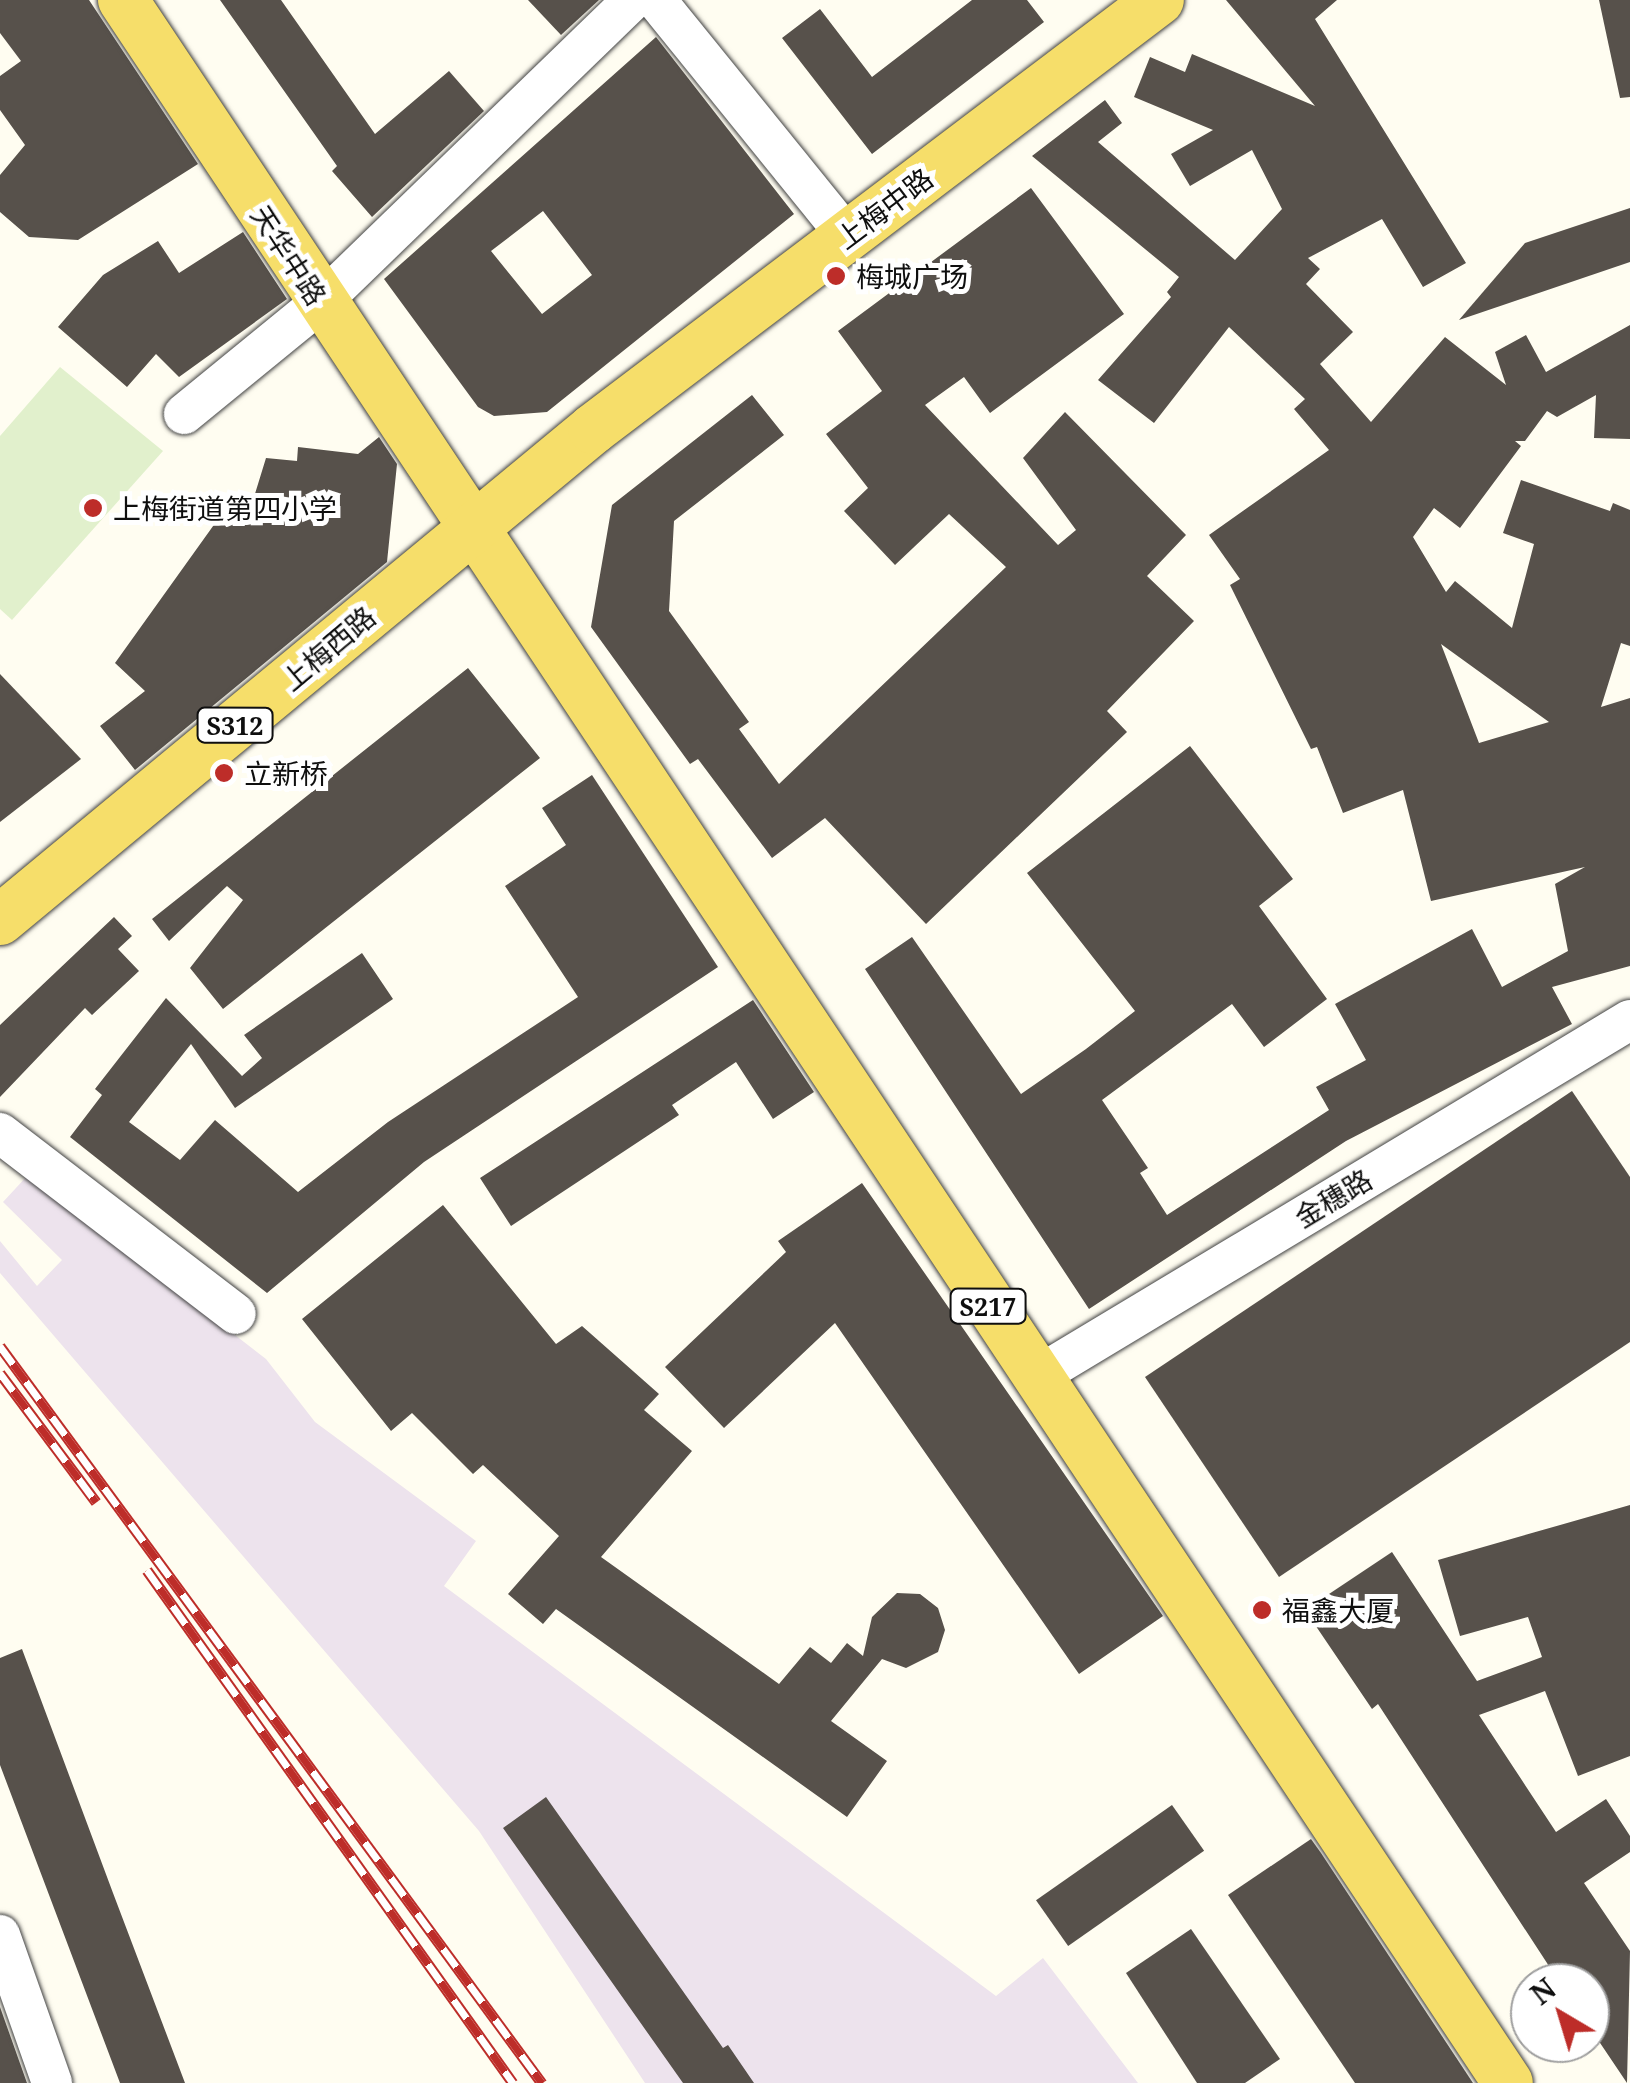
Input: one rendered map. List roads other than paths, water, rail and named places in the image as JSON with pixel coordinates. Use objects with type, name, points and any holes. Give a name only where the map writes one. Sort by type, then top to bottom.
[{"type":"main road","name":"天华中路","points":[[123,0],[463,519]]},
{"type":"main road","name":"上梅中路","points":[[463,519],[838,225],[1112,0]]},
{"type":"main road","name":"上梅中路","points":[[838,225],[1158,0]]},
{"type":"main road","name":"上梅西路","points":[[0,920],[463,519]]},
{"type":"main road","name":"S217","points":[[463,519],[1508,2083]]},
{"type":"main road","points":[[0,896],[66,865]]},
{"type":"street","points":[[184,414],[320,303],[633,0]]},
{"type":"street","points":[[656,0],[838,225]]},
{"type":"street","name":"金穗路","points":[[1036,1377],[1630,1020]]},
{"type":"street","points":[[0,1133],[236,1314]]},
{"type":"street","points":[[0,1934],[52,2083]]},
{"type":"railway","points":[[0,1346],[542,2083]]},
{"type":"railway","points":[[0,1373],[96,1502]]},
{"type":"railway","points":[[147,1570],[513,2083]]},
{"type":"place","name":"梅城广场","points":[[836,276]]},
{"type":"place","name":"上梅街道第四小学","points":[[93,508]]},
{"type":"place","name":"立新桥","points":[[224,773]]},
{"type":"place","name":"福鑫大厦","points":[[1262,1610]]}]
